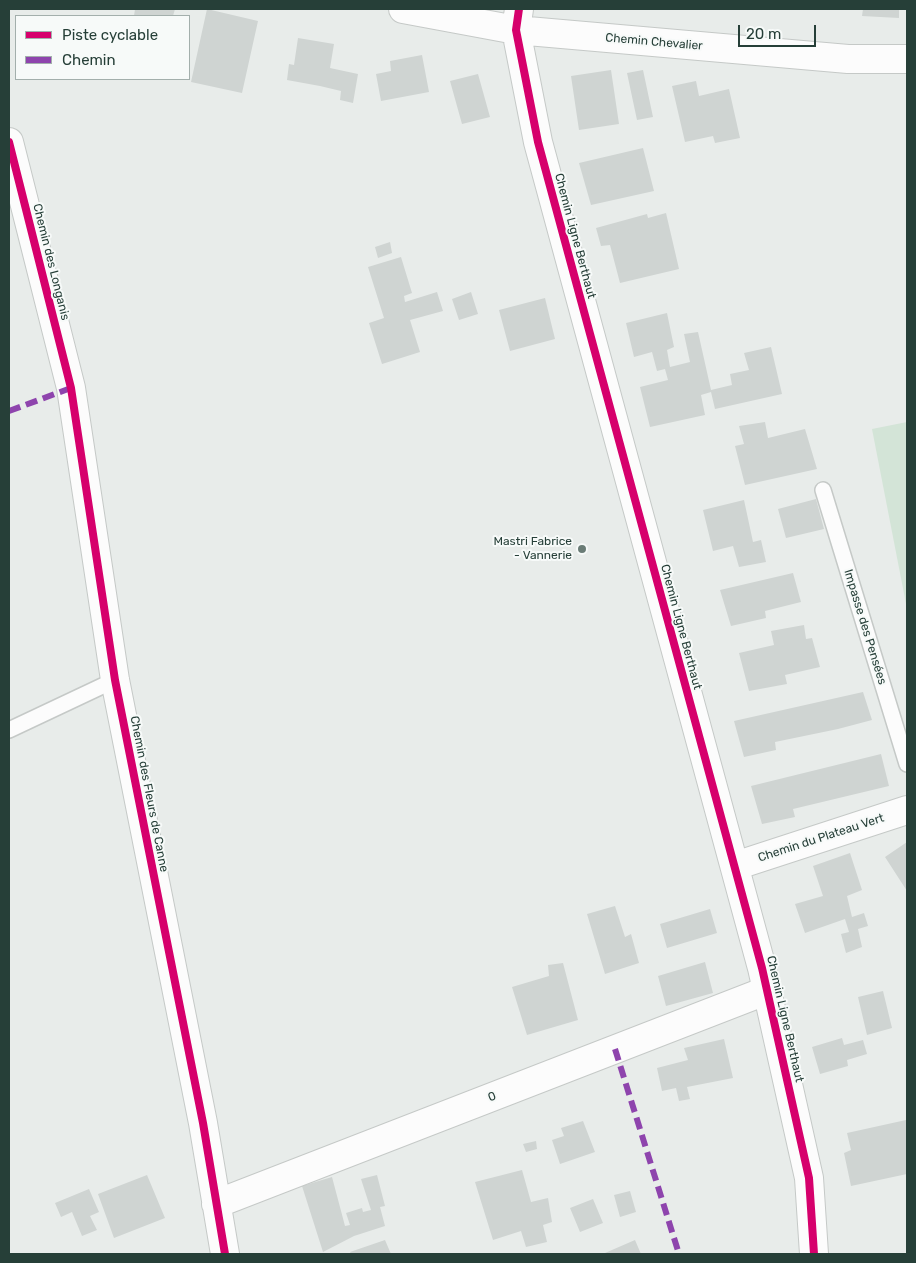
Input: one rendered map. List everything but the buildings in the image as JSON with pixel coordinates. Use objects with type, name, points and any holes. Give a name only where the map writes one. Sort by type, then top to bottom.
[{"type":"street","name":"Chemin Chevalier","points":[[404,9],[517,19],[848,59],[907,59]]},
{"type":"street","name":"Chemin Ligne Berthaut","points":[[517,19],[538,142],[768,990],[808,1178],[814,1254]]},
{"type":"street","name":"Chemin des Longanis","points":[[9,142],[14,179],[71,388]]},
{"type":"street","name":"Chemin des Fleurs de Canne","points":[[71,388],[115,680],[226,1254]]},
{"type":"street","name":"Chemin du Plateau Vert","points":[[735,866],[907,810]]},
{"type":"street","name":"0","points":[[216,1204],[768,990]]},
{"type":"lane","name":"Impasse des Pensées","points":[[823,490],[907,764]]},
{"type":"lane","points":[[9,730],[115,680]]},
{"type":"green space","points":[[907,422],[907,609],[872,429]]},
{"type":"marked path","points":[[9,411],[71,388]]},
{"type":"marked path","points":[[615,1049],[679,1254]]},
{"type":"cycle path","points":[[519,9],[516,30],[538,142],[762,968],[809,1178],[814,1254]]},
{"type":"cycle path","points":[[9,142],[71,388],[115,680],[203,1123],[225,1254]]},
{"type":"place","name":"Mastri Fabrice - Vannerie","points":[[582,549]]}]
